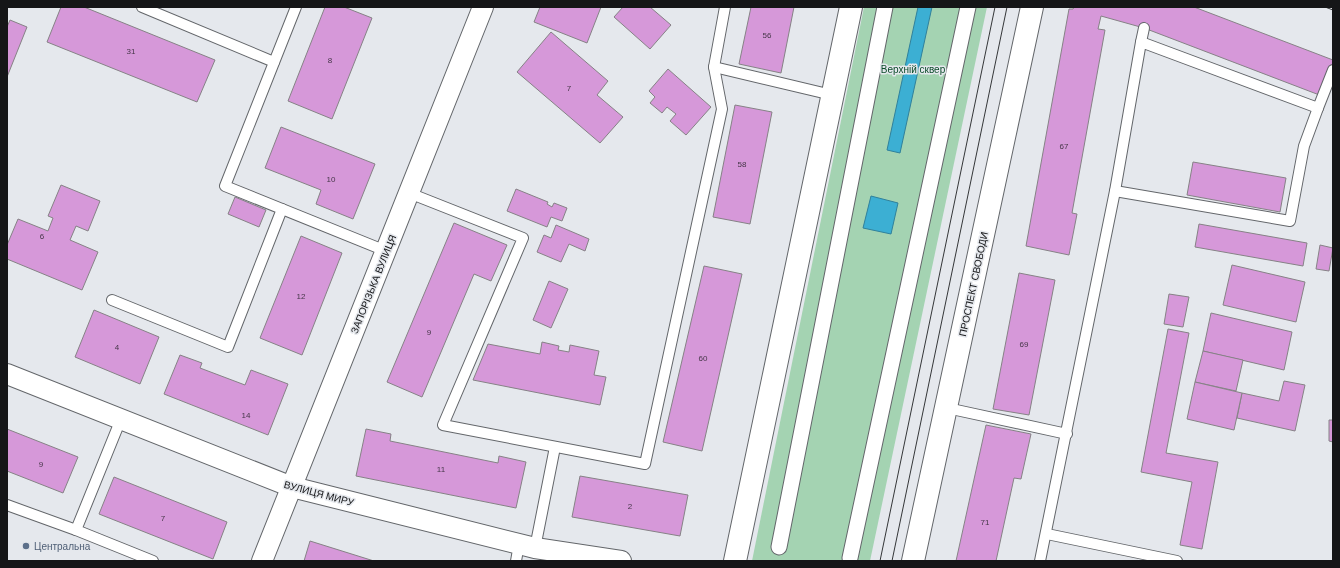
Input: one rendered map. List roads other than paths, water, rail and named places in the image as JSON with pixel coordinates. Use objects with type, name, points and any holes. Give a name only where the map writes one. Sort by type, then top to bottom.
[{"type":"main road","points":[[736,561],[851,7]]},
{"type":"main road","name":"ПРОСПЕКТ СВОБОДИ","points":[[913,561],[1032,7]]},
{"type":"street","name":"ЗАПОРІЗЬКА ВУЛИЦЯ","points":[[262,561],[483,7]]},
{"type":"street","points":[[779,547],[885,7]]},
{"type":"street","points":[[850,558],[968,7]]},
{"type":"street","name":"ВУЛИЦЯ МИРУ","points":[[7,374],[292,487],[523,551],[620,561]]},
{"type":"lane","points":[[142,7],[274,62]]},
{"type":"lane","points":[[296,7],[225,186],[386,251]]},
{"type":"lane","points":[[409,193],[523,238],[443,425],[645,464],[722,109],[714,67],[724,7]]},
{"type":"lane","points":[[1040,561],[1047,534],[1115,190],[1144,28]]},
{"type":"lane","points":[[1142,42],[1318,108]]},
{"type":"lane","points":[[714,67],[832,95]]},
{"type":"lane","points":[[1115,190],[1290,221],[1304,146],[1333,70]]},
{"type":"lane","points":[[112,300],[228,347],[282,209]]},
{"type":"lane","points":[[947,408],[1067,434]]},
{"type":"lane","points":[[76,530],[121,419]]},
{"type":"lane","points":[[523,551],[555,447]]},
{"type":"lane","points":[[7,505],[76,530],[135,558],[153,561]]},
{"type":"lane","points":[[1047,534],[1177,561]]},
{"type":"water","points":[[918,7],[932,7],[900,153],[887,150]]},
{"type":"water","points":[[871,196],[898,203],[891,234],[863,228]]},
{"type":"tram line","points":[[880,561],[995,7]]},
{"type":"tram line","points":[[892,561],[1007,7]]},
{"type":"tram line","points":[[1325,7],[1333,10]]},
{"type":"place","name":"Центральна","points":[[26,546]]},
{"type":"park label","name":"Верхній сквер","points":[[913,69]]}]
